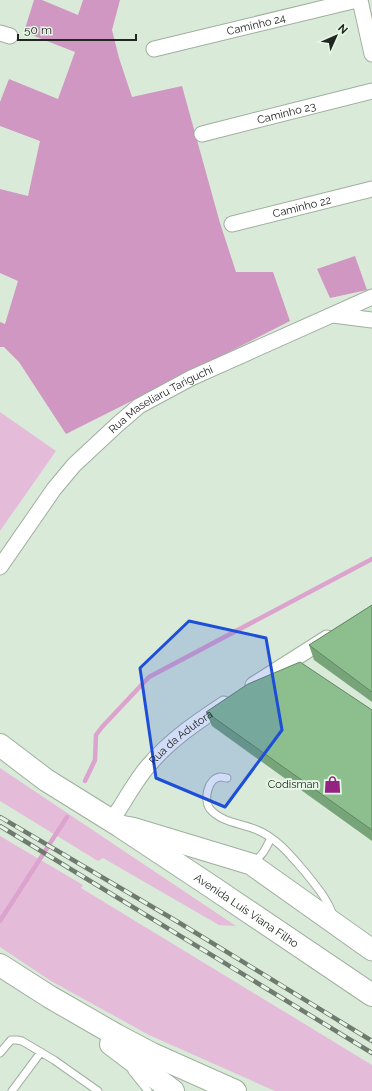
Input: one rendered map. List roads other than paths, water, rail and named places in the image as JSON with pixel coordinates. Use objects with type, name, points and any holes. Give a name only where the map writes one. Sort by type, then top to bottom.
[{"type":"highway","name":"Avenida Luís Viana Filho","points":[[0,745],[46,780],[215,888],[372,995]]},
{"type":"highway","points":[[0,965],[50,997],[116,1035],[152,1054],[234,1091]]},
{"type":"highway","points":[[50,997],[173,1091]]},
{"type":"main road","name":"Avenida Luís Viana Filho","points":[[115,823],[251,864],[369,946]]},
{"type":"street","name":"Caminho 24","points":[[154,49],[359,0]]},
{"type":"street","points":[[359,0],[372,54]]},
{"type":"street","name":"Caminho 23","points":[[202,134],[372,91]]},
{"type":"street","name":"Caminho 22","points":[[232,224],[372,189]]},
{"type":"street","name":"Rua Maseliaru Tariguchi","points":[[0,567],[54,490],[74,465],[139,406],[191,378],[372,297]]},
{"type":"street","points":[[332,315],[372,320]]},
{"type":"street","name":"Rua da Adutora","points":[[115,823],[115,816],[148,765],[193,724],[340,631]]},
{"type":"lane","points":[[227,778],[216,778],[210,786],[206,795],[206,801],[209,807],[216,815],[225,820],[256,829],[284,848],[322,893],[330,906],[335,923]]},
{"type":"lane","points":[[251,864],[259,858],[271,838]]},
{"type":"lane","points":[[0,1053],[11,1040],[17,1040],[42,1052],[98,1091]]},
{"type":"lane","points":[[114,1047],[148,1091]]},
{"type":"lane","points":[[12,1091],[42,1052]]},
{"type":"waterway","points":[[85,781],[95,760],[96,735],[149,677],[372,559]]},
{"type":"waterway","points":[[0,921],[67,817]]},
{"type":"railway","points":[[0,817],[178,922],[372,1041]]},
{"type":"railway","points":[[0,826],[372,1053]]},
{"type":"place","name":"Codisman","points":[[332,784]]}]
